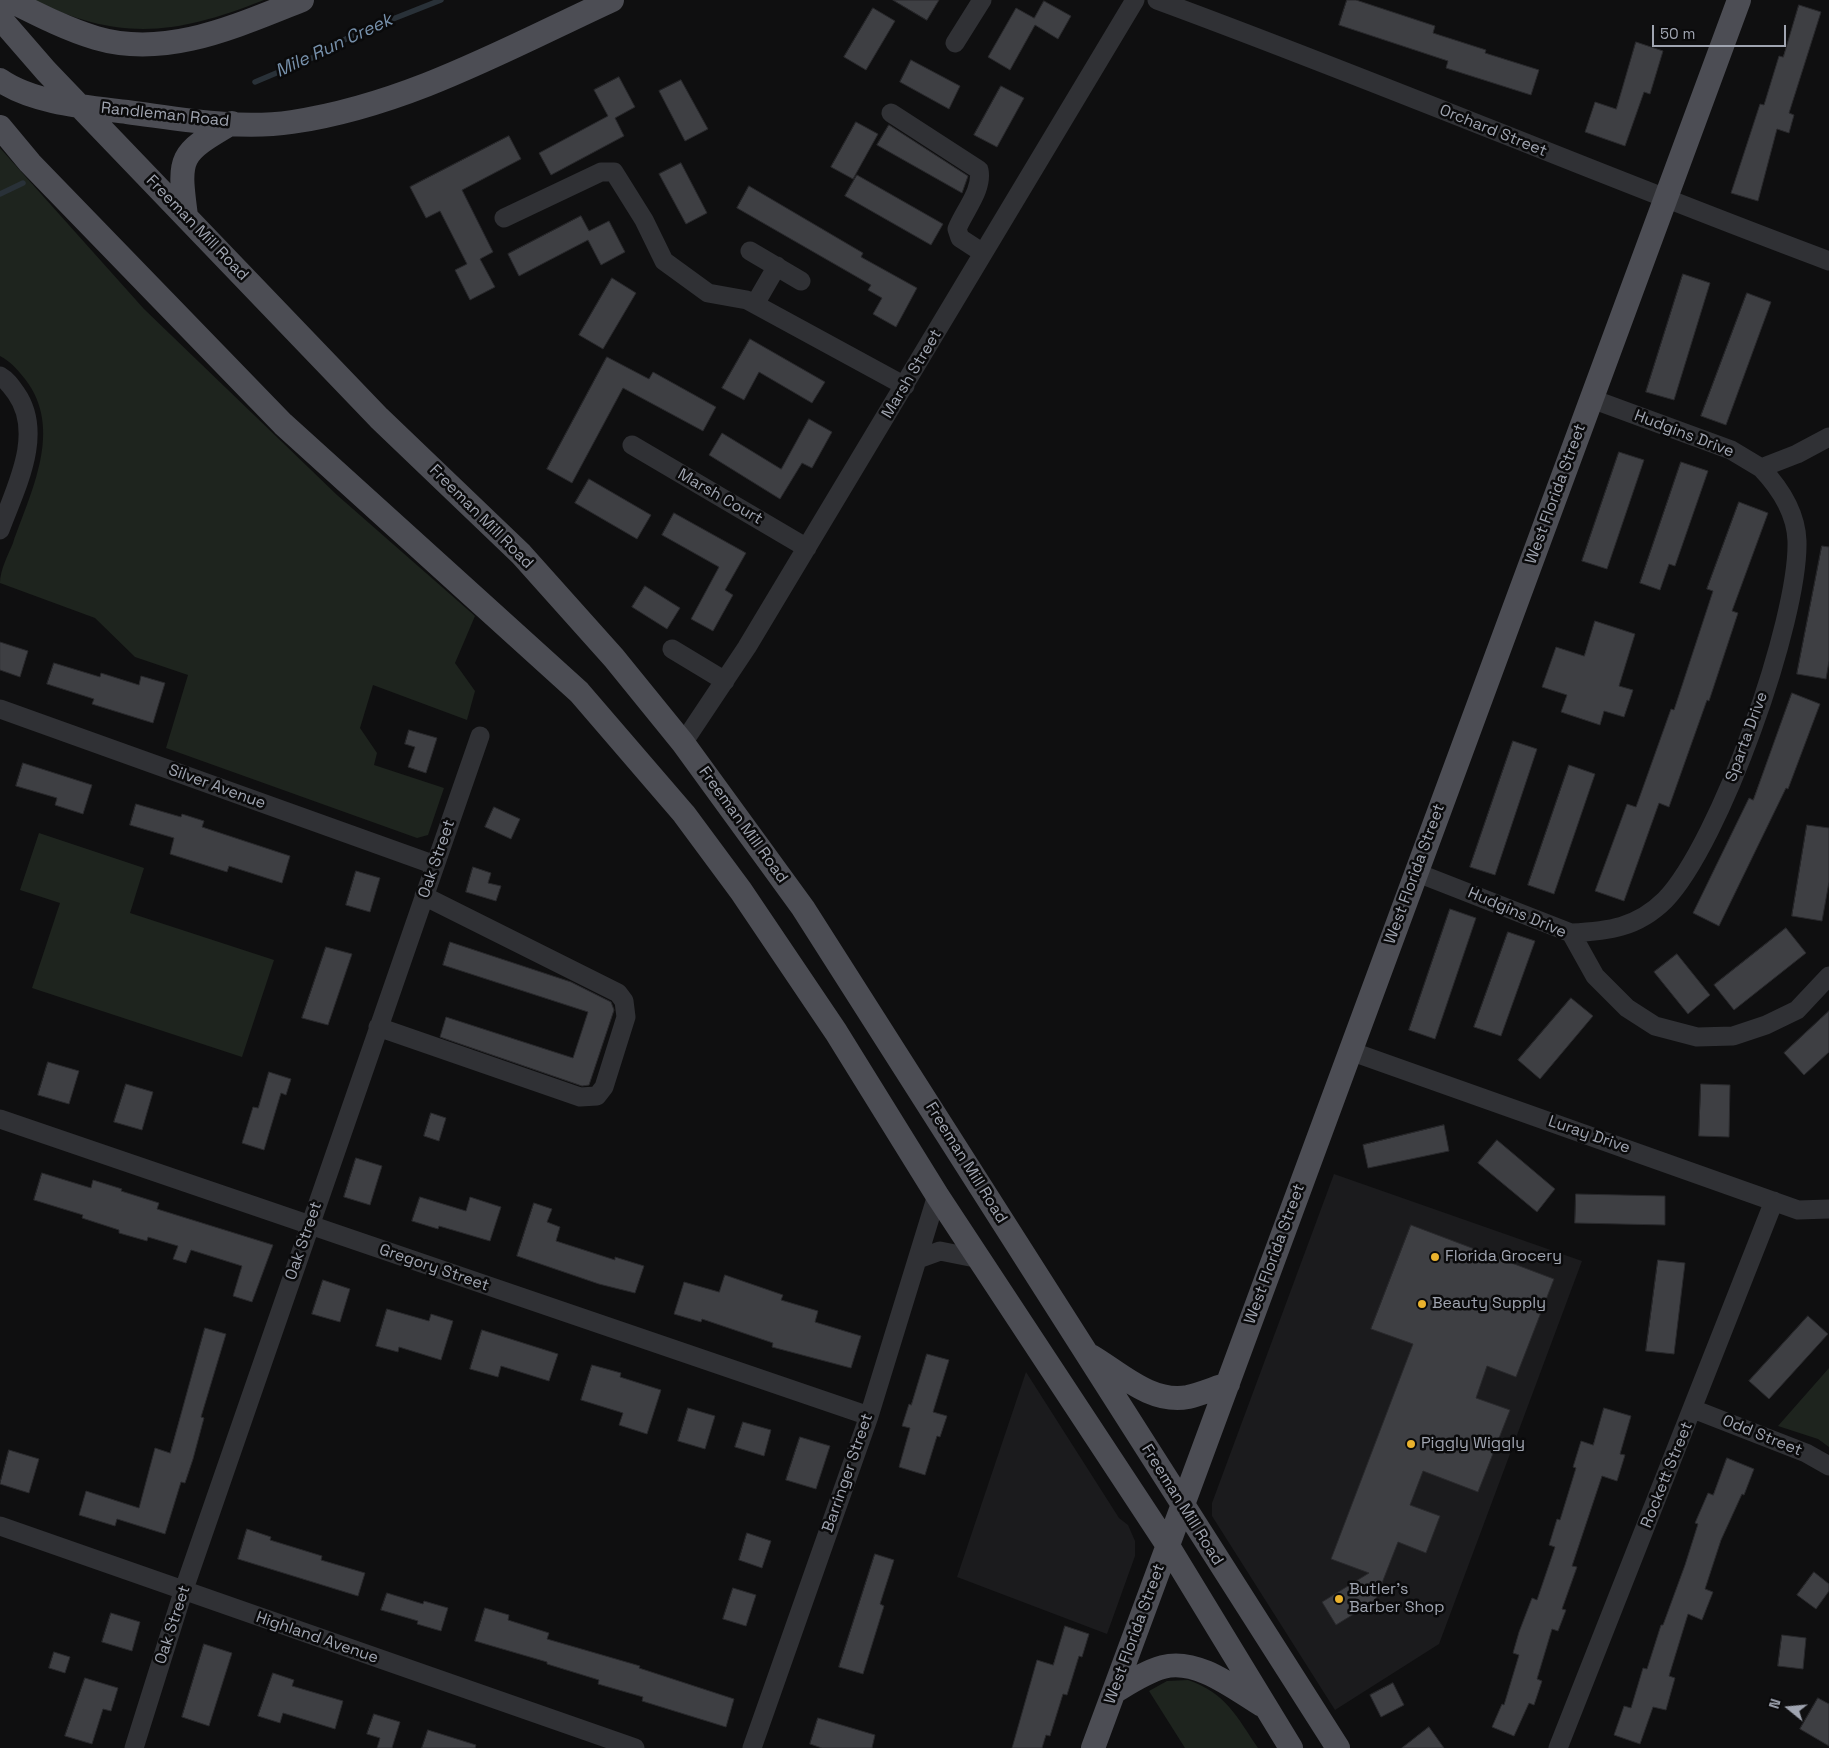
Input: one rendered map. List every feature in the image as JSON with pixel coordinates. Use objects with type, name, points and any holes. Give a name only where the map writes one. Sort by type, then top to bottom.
[{"type":"main road","points":[[9,0],[68,28],[98,38],[130,44],[162,44],[236,26],[302,0]]},
{"type":"main road","name":"Randleman Road","points":[[0,80],[15,90],[80,106],[218,124],[291,122],[360,108],[418,89],[612,0]]},
{"type":"main road","name":"West Florida Street","points":[[1093,1748],[1415,872],[1739,0]]},
{"type":"main road","name":"Freeman Mill Road","points":[[0,18],[80,106],[380,418],[521,554],[614,658],[683,743],[803,908],[1182,1507],[1338,1748]]},
{"type":"main road","points":[[186,216],[182,185],[182,166],[190,150],[232,123]]},
{"type":"main road","name":"Freeman Mill Road","points":[[0,127],[30,163],[283,424],[579,692],[684,814],[741,891],[836,1032],[937,1195],[1168,1546],[1291,1748]]},
{"type":"main road","points":[[1086,1354],[1111,1367],[1136,1386],[1161,1396],[1186,1397],[1228,1384]]},
{"type":"main road","points":[[1114,1692],[1163,1667],[1177,1666],[1200,1670],[1266,1708]]},
{"type":"street","points":[[955,43],[982,0]]},
{"type":"street","name":"Marsh Street","points":[[683,743],[725,681],[808,548],[1135,0]]},
{"type":"street","name":"Orchard Street","points":[[1158,0],[1666,200],[1829,261]]},
{"type":"street","points":[[890,113],[979,170],[981,178],[978,187],[957,229],[960,238],[983,253]]},
{"type":"street","points":[[504,218],[601,172],[614,172],[644,220],[664,261],[708,293],[751,302],[905,386]]},
{"type":"street","points":[[750,250],[801,281]]},
{"type":"street","points":[[751,302],[777,266]]},
{"type":"street","points":[[0,376],[6,380],[20,398],[28,422],[25,464],[0,530]]},
{"type":"street","name":"Hudgins Drive","points":[[1592,399],[1731,450],[1761,468]]},
{"type":"street","points":[[1761,468],[1797,454],[1829,437]]},
{"type":"street","name":"Marsh Court","points":[[632,445],[808,548]]},
{"type":"street","name":"Sparta Drive","points":[[1571,933],[1609,931],[1638,921],[1665,900],[1696,856],[1728,791],[1770,676],[1793,586],[1797,540],[1790,508],[1775,483],[1761,468]]},
{"type":"street","points":[[672,649],[725,681]]},
{"type":"street","name":"Silver Avenue","points":[[0,709],[435,865]]},
{"type":"street","name":"Oak Street","points":[[134,1748],[184,1592],[309,1226],[480,736]]},
{"type":"street","name":"Hudgins Drive","points":[[1415,872],[1571,933],[1595,976],[1627,1008],[1656,1026],[1697,1037],[1733,1036],[1766,1025],[1797,1010],[1829,976]]},
{"type":"street","points":[[378,1027],[580,1097],[597,1096],[604,1088],[626,1017],[624,1001],[618,993],[424,896]]},
{"type":"street","name":"Luray Drive","points":[[1350,1051],[1798,1210],[1829,1209]]},
{"type":"street","name":"Gregory Street","points":[[0,1119],[869,1416]]},
{"type":"street","name":"Barringer Street","points":[[752,1748],[869,1416],[937,1195]]},
{"type":"street","name":"Rockett Street","points":[[1558,1748],[1774,1201]]},
{"type":"street","points":[[918,1258],[940,1251],[980,1259]]},
{"type":"street","name":"Odd Street","points":[[1693,1408],[1806,1453],[1829,1466]]},
{"type":"street","name":"Highland Avenue","points":[[0,1526],[184,1592],[635,1748]]},
{"type":"shaded area","points":[[33,0],[264,0],[203,21],[148,29],[121,28],[93,23]]},
{"type":"shaded area","points":[[0,148],[144,309],[337,495],[475,616],[455,663],[475,691],[467,720],[373,685],[360,728],[377,753],[374,765],[444,788],[428,835],[417,838],[166,748],[188,675],[135,657],[95,618],[0,583],[3,568],[35,481],[43,439],[42,418],[36,398],[19,372],[11,363],[0,356]]},
{"type":"shaded area","points":[[39,833],[144,868],[130,913],[274,960],[242,1057],[32,988],[60,903],[20,890]]},
{"type":"shaded area","points":[[1334,1174],[1582,1261],[1439,1644],[1335,1710],[1212,1516],[1212,1503]]},
{"type":"shaded area","points":[[1829,1368],[1829,1447],[1818,1439],[1778,1426]]},
{"type":"shaded area","points":[[1026,1372],[1119,1518],[1128,1525],[1135,1541],[1135,1556],[1107,1634],[957,1577]]},
{"type":"shaded area","points":[[1188,1680],[1201,1685],[1221,1699],[1237,1716],[1258,1748],[1185,1748],[1149,1691],[1167,1681]]},
{"type":"building","points":[[893,0],[939,0],[927,20]]},
{"type":"building","points":[[1347,0],[1356,0],[1435,26],[1433,33],[1486,50],[1485,53],[1539,70],[1531,95],[1446,68],[1448,61],[1339,25]]},
{"type":"building","points":[[1044,1],[1071,16],[1058,39],[1035,25],[1010,70],[988,57],[1016,8],[1034,18]]},
{"type":"building","points":[[1799,5],[1821,12],[1789,113],[1794,115],[1789,133],[1777,129],[1758,201],[1731,193],[1760,104],[1764,105],[1779,56],[1783,57]]},
{"type":"building","points":[[873,8],[895,21],[866,70],[844,57]]},
{"type":"building","points":[[1636,42],[1663,51],[1650,94],[1644,92],[1625,146],[1585,132],[1595,102],[1616,109]]},
{"type":"building","points":[[911,60],[960,86],[949,109],[900,82]]},
{"type":"building","points":[[619,77],[635,107],[615,118],[624,136],[551,175],[539,153],[608,116],[594,90]]},
{"type":"building","points":[[681,80],[708,129],[685,141],[659,91]]},
{"type":"building","points":[[1001,86],[1024,98],[997,147],[974,135]]},
{"type":"building","points":[[856,122],[878,134],[853,179],[831,167]]},
{"type":"building","points":[[889,125],[968,176],[962,193],[877,145]]},
{"type":"building","points":[[509,136],[521,159],[462,190],[493,252],[480,259],[495,287],[470,300],[455,270],[467,264],[440,211],[426,218],[410,187]]},
{"type":"building","points":[[681,163],[707,213],[686,224],[659,174]]},
{"type":"building","points":[[857,175],[943,224],[931,245],[845,196]]},
{"type":"building","points":[[749,186],[863,253],[861,257],[917,288],[896,327],[873,314],[882,298],[868,290],[871,285],[737,208]]},
{"type":"building","points":[[581,216],[589,231],[609,221],[625,252],[601,265],[588,240],[519,276],[508,254]]},
{"type":"building","points":[[1683,274],[1710,283],[1674,400],[1646,392]]},
{"type":"building","points":[[612,278],[636,293],[603,349],[579,335]]},
{"type":"building","points":[[1747,293],[1771,302],[1726,425],[1701,416]]},
{"type":"building","points":[[750,339],[825,382],[812,403],[759,372],[744,400],[722,388]]},
{"type":"building","points":[[607,357],[649,379],[653,372],[716,407],[703,431],[623,388],[572,483],[547,469]]},
{"type":"building","points":[[809,419],[832,432],[812,468],[802,463],[780,499],[709,455],[722,433],[781,469]]},
{"type":"building","points":[[1619,452],[1644,460],[1607,569],[1582,561]]},
{"type":"building","points":[[1681,462],[1708,471],[1675,566],[1669,564],[1660,590],[1640,583]]},
{"type":"building","points":[[589,479],[651,515],[637,539],[575,503]]},
{"type":"building","points":[[1739,502],[1768,513],[1732,611],[1738,613],[1709,701],[1707,700],[1669,807],[1659,803],[1624,901],[1595,891],[1627,804],[1636,807],[1671,709],[1674,710],[1713,591],[1707,589]]},
{"type":"building","points":[[674,513],[746,553],[725,590],[733,595],[713,631],[691,619],[719,567],[662,535]]},
{"type":"building","points":[[1822,546],[1829,547],[1829,661],[1826,679],[1797,674]]},
{"type":"building","points":[[645,586],[680,608],[667,629],[632,607]]},
{"type":"building","points":[[1595,621],[1635,634],[1619,686],[1633,690],[1624,717],[1604,711],[1600,725],[1561,712],[1567,695],[1542,687],[1556,647],[1584,656]]},
{"type":"building","points":[[0,642],[28,651],[20,677],[0,670]]},
{"type":"building","points":[[54,663],[100,677],[101,673],[139,685],[141,676],[165,683],[153,723],[92,704],[94,699],[47,684]]},
{"type":"building","points":[[1792,693],[1820,704],[1788,789],[1786,788],[1719,926],[1693,913],[1749,798],[1753,800]]},
{"type":"building","points":[[409,730],[437,738],[426,773],[408,767],[415,747],[405,744]]},
{"type":"building","points":[[1513,741],[1537,749],[1495,875],[1470,867]]},
{"type":"building","points":[[23,763],[92,785],[83,814],[55,805],[57,798],[16,786]]},
{"type":"building","points":[[1569,765],[1595,774],[1554,894],[1528,885]]},
{"type":"building","points":[[136,804],[181,817],[182,814],[204,821],[202,827],[290,856],[282,883],[229,866],[227,872],[170,854],[174,838],[130,825]]},
{"type":"building","points":[[494,807],[520,819],[511,839],[485,827]]},
{"type":"building","points":[[1807,825],[1829,828],[1829,882],[1822,921],[1792,916]]},
{"type":"building","points":[[473,867],[491,873],[488,883],[501,886],[496,901],[466,892]]},
{"type":"building","points":[[356,871],[380,878],[370,912],[346,905]]},
{"type":"building","points":[[1450,909],[1476,918],[1435,1039],[1409,1030]]},
{"type":"building","points":[[1786,928],[1806,953],[1734,1010],[1714,985]]},
{"type":"building","points":[[1508,932],[1535,941],[1501,1036],[1474,1027]]},
{"type":"building","points":[[450,942],[571,982],[611,1002],[614,1010],[589,1085],[582,1086],[440,1037],[446,1017],[573,1058],[588,1012],[443,965]]},
{"type":"building","points":[[326,947],[352,954],[328,1025],[302,1018]]},
{"type":"building","points":[[1677,954],[1710,995],[1688,1014],[1654,972]]},
{"type":"building","points":[[1571,998],[1593,1016],[1540,1079],[1518,1060]]},
{"type":"building","points":[[1829,1011],[1829,1052],[1804,1075],[1784,1053]]},
{"type":"building","points":[[48,1062],[79,1071],[69,1104],[38,1095]]},
{"type":"building","points":[[269,1072],[291,1079],[286,1095],[281,1093],[264,1150],[242,1143],[253,1107],[258,1108]]},
{"type":"building","points":[[126,1084],[153,1092],[142,1130],[114,1122]]},
{"type":"building","points":[[1701,1084],[1730,1085],[1729,1137],[1699,1136]]},
{"type":"building","points":[[431,1113],[446,1118],[439,1141],[424,1136]]},
{"type":"building","points":[[1444,1125],[1449,1151],[1368,1168],[1363,1145]]},
{"type":"building","points":[[1497,1140],[1555,1189],[1537,1212],[1478,1163]]},
{"type":"building","points":[[356,1158],[382,1166],[370,1205],[344,1197]]},
{"type":"building","points":[[42,1173],[91,1188],[93,1180],[122,1189],[121,1191],[159,1203],[157,1209],[273,1245],[252,1302],[233,1296],[242,1266],[191,1250],[186,1263],[173,1259],[178,1246],[148,1237],[147,1241],[119,1233],[119,1230],[82,1218],[83,1215],[34,1200]]},
{"type":"building","points":[[1576,1194],[1665,1196],[1665,1225],[1575,1223]]},
{"type":"building","points":[[420,1197],[466,1211],[470,1197],[501,1207],[490,1241],[439,1226],[438,1229],[412,1221]]},
{"type":"building","points":[[534,1203],[552,1209],[547,1222],[560,1227],[556,1241],[615,1260],[615,1257],[644,1266],[635,1293],[599,1284],[517,1256]]},
{"type":"building","points":[[1411,1225],[1554,1279],[1516,1377],[1487,1366],[1476,1398],[1510,1410],[1478,1492],[1423,1471],[1410,1505],[1440,1516],[1426,1553],[1398,1542],[1375,1601],[1336,1625],[1322,1602],[1369,1573],[1331,1559],[1413,1344],[1371,1329]]},
{"type":"building","points":[[1658,1260],[1685,1263],[1674,1354],[1646,1351]]},
{"type":"building","points":[[725,1275],[783,1295],[781,1300],[818,1311],[815,1322],[861,1336],[851,1368],[772,1347],[773,1343],[702,1319],[701,1322],[674,1314],[684,1282],[719,1292]]},
{"type":"building","points":[[323,1280],[350,1289],[340,1322],[312,1314]]},
{"type":"building","points":[[387,1309],[429,1321],[431,1314],[453,1321],[441,1360],[399,1347],[398,1352],[376,1346]]},
{"type":"building","points":[[1808,1316],[1828,1334],[1769,1399],[1749,1381]]},
{"type":"building","points":[[205,1328],[226,1334],[201,1417],[204,1418],[193,1459],[185,1483],[181,1482],[165,1534],[117,1519],[115,1526],[79,1515],[86,1491],[139,1508],[155,1448],[170,1453]]},
{"type":"building","points":[[482,1330],[558,1354],[549,1381],[501,1366],[498,1377],[470,1369]]},
{"type":"building","points":[[927,1354],[949,1360],[933,1412],[947,1416],[940,1437],[937,1436],[925,1475],[899,1467],[910,1428],[902,1426],[909,1404],[911,1405]]},
{"type":"building","points":[[592,1365],[621,1373],[620,1377],[661,1390],[647,1434],[619,1425],[623,1413],[581,1400]]},
{"type":"building","points":[[688,1408],[715,1416],[705,1449],[678,1441]]},
{"type":"building","points":[[1604,1408],[1631,1416],[1620,1454],[1625,1455],[1617,1481],[1602,1476],[1572,1566],[1577,1567],[1562,1609],[1566,1610],[1558,1631],[1552,1629],[1537,1679],[1542,1681],[1534,1705],[1529,1703],[1514,1736],[1492,1727],[1502,1704],[1504,1705],[1519,1655],[1513,1653],[1519,1632],[1532,1598],[1537,1600],[1555,1547],[1549,1545],[1557,1519],[1560,1520],[1576,1468],[1573,1467],[1581,1441],[1593,1445]]},
{"type":"building","points":[[743,1422],[771,1430],[764,1456],[735,1447]]},
{"type":"building","points":[[800,1437],[830,1446],[816,1489],[786,1480]]},
{"type":"building","points":[[9,1450],[39,1459],[29,1493],[0,1484]]},
{"type":"building","points":[[1727,1458],[1754,1469],[1744,1495],[1742,1494],[1721,1540],[1705,1589],[1713,1592],[1702,1620],[1688,1614],[1669,1676],[1675,1678],[1666,1710],[1653,1707],[1640,1744],[1614,1735],[1624,1706],[1631,1708],[1643,1668],[1647,1669],[1661,1625],[1663,1625],[1685,1565],[1698,1524],[1695,1523],[1708,1493],[1713,1495]]},
{"type":"building","points":[[247,1529],[271,1537],[270,1540],[322,1556],[321,1560],[365,1573],[358,1596],[238,1559]]},
{"type":"building","points":[[747,1533],[771,1541],[762,1568],[739,1560]]},
{"type":"building","points":[[875,1554],[894,1560],[880,1604],[884,1606],[863,1674],[839,1667]]},
{"type":"building","points":[[1814,1572],[1829,1584],[1829,1591],[1816,1609],[1797,1595]]},
{"type":"building","points":[[733,1588],[756,1595],[746,1626],[723,1619]]},
{"type":"building","points":[[387,1593],[423,1604],[424,1601],[448,1608],[441,1631],[417,1624],[418,1621],[381,1610]]},
{"type":"building","points":[[485,1608],[509,1615],[508,1620],[549,1633],[547,1639],[640,1666],[639,1668],[734,1699],[726,1727],[642,1701],[643,1697],[598,1684],[599,1680],[547,1664],[547,1662],[475,1641]]},
{"type":"building","points":[[111,1613],[140,1622],[132,1651],[102,1642]]},
{"type":"building","points":[[1065,1626],[1089,1634],[1082,1657],[1079,1656],[1067,1695],[1063,1694],[1050,1736],[1046,1735],[1042,1748],[1012,1748],[1037,1660],[1053,1665]]},
{"type":"building","points":[[1782,1635],[1806,1638],[1803,1669],[1778,1666]]},
{"type":"building","points":[[204,1644],[232,1653],[209,1726],[182,1717]]},
{"type":"building","points":[[54,1652],[70,1657],[65,1673],[49,1668]]},
{"type":"building","points":[[273,1673],[294,1680],[292,1686],[343,1701],[335,1729],[283,1713],[280,1723],[258,1716]]},
{"type":"building","points":[[85,1678],[118,1688],[111,1711],[103,1709],[92,1744],[65,1736]]},
{"type":"building","points":[[1393,1683],[1404,1705],[1381,1717],[1370,1695]]},
{"type":"building","points":[[1818,1698],[1829,1704],[1829,1746],[1800,1729]]},
{"type":"building","points":[[374,1714],[400,1722],[392,1748],[377,1748],[380,1738],[367,1734]]},
{"type":"building","points":[[818,1718],[875,1735],[872,1748],[822,1748],[810,1744]]},
{"type":"building","points":[[1429,1727],[1444,1748],[1402,1748]]},
{"type":"building","points":[[428,1730],[476,1745],[475,1748],[422,1748]]},
{"type":"waterway","name":"Mile Run Creek","points":[[255,82],[319,55],[360,32],[441,0]]},
{"type":"waterway","name":"Mile Run Creek","points":[[0,194],[23,183]]},
{"type":"place","name":"Florida Grocery","points":[[1435,1257]]},
{"type":"place","name":"Beauty Supply","points":[[1422,1304]]},
{"type":"place","name":"Piggly Wiggly","points":[[1411,1444]]},
{"type":"place","name":"Butler's Barber Shop","points":[[1339,1599]]}]
